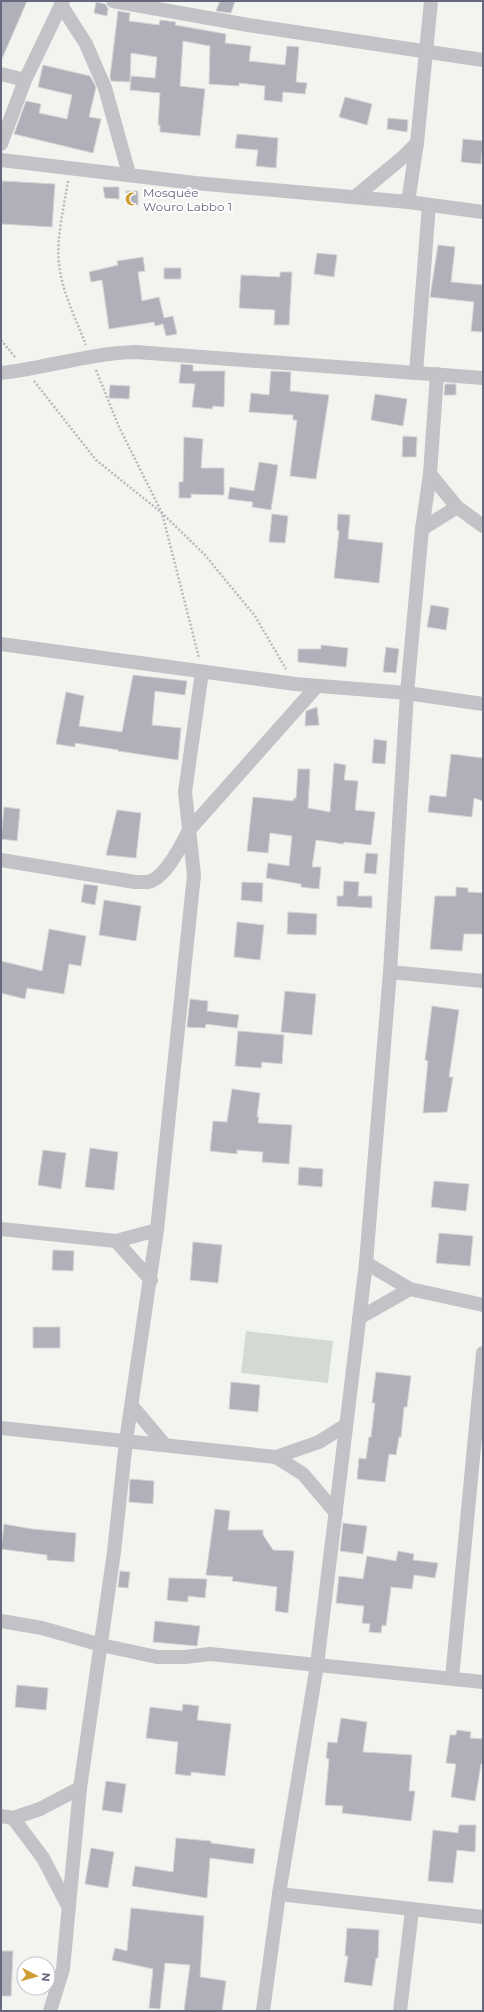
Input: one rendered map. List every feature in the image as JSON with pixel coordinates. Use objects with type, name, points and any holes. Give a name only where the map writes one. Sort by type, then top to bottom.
[{"type":"street","points":[[114,1],[248,25],[483,60]]},
{"type":"street","points":[[408,202],[417,143],[431,1]]},
{"type":"street","points":[[1,144],[25,80],[62,3]]},
{"type":"street","points":[[62,3],[86,44],[105,88],[129,174]]},
{"type":"street","points":[[1,74],[25,80]]},
{"type":"street","points":[[355,197],[402,158],[417,143]]},
{"type":"street","points":[[1,160],[129,174],[194,183],[408,202],[483,212]]},
{"type":"street","points":[[416,373],[429,205]]},
{"type":"street","points":[[1,373],[25,370],[90,355],[136,352],[483,378]]},
{"type":"street","points":[[262,2011],[279,1894],[317,1665],[366,1262],[390,972],[407,692],[422,529],[430,474],[437,374]]},
{"type":"street","points":[[430,474],[457,507],[483,526]]},
{"type":"street","points":[[422,529],[457,507]]},
{"type":"street","points":[[1,644],[295,684],[407,692],[483,704]]},
{"type":"street","points":[[50,2011],[63,1969],[80,1788],[114,1552],[126,1441],[156,1230],[194,875],[185,792],[202,672]]},
{"type":"street","points":[[1,860],[135,882],[149,882],[162,872],[175,856],[189,830],[317,686]]},
{"type":"street","points":[[390,972],[483,981]]},
{"type":"street","points":[[1,1229],[116,1241],[156,1230]]},
{"type":"street","points":[[116,1241],[150,1280]]},
{"type":"street","points":[[366,1262],[410,1290],[483,1304]]},
{"type":"street","points":[[359,1318],[410,1290]]},
{"type":"street","points":[[452,1678],[483,1353]]},
{"type":"street","points":[[132,1406],[165,1445]]},
{"type":"street","points":[[1,1428],[276,1457],[319,1442],[346,1425]]},
{"type":"street","points":[[276,1457],[303,1474],[336,1513]]},
{"type":"street","points":[[1,1621],[42,1628],[101,1645],[157,1657],[185,1657],[210,1654],[483,1682]]},
{"type":"street","points":[[69,1909],[43,1858],[7,1817],[40,1809],[80,1788]]},
{"type":"street","points":[[279,1894],[483,1917]]},
{"type":"street","points":[[400,2011],[412,1910]]},
{"type":"path","points":[[70,167],[58,243],[58,263],[62,285],[119,427],[162,513],[202,672]]},
{"type":"path","points":[[1,340],[96,460],[162,513],[205,555],[255,616],[295,684]]},
{"type":"shaded area","points":[[246,1331],[333,1341],[328,1383],[241,1373]]},
{"type":"building","points":[[1,1],[27,1],[1,61]]},
{"type":"building","points":[[220,1],[235,1],[231,13],[216,11]]},
{"type":"building","points":[[96,2],[105,4],[108,8],[107,16],[94,13]]},
{"type":"building","points":[[118,11],[130,13],[129,21],[159,25],[160,20],[176,22],[175,25],[226,34],[225,43],[251,46],[249,61],[285,65],[287,46],[299,47],[296,82],[307,83],[305,94],[283,92],[282,102],[264,100],[265,86],[239,83],[239,86],[209,84],[210,46],[183,41],[180,86],[205,89],[200,136],[160,132],[160,125],[158,125],[160,93],[130,90],[131,76],[155,78],[157,57],[131,53],[130,82],[111,81],[110,77]]},
{"type":"building","points":[[43,65],[90,76],[96,87],[89,117],[101,119],[93,153],[14,134],[26,101],[41,104],[39,113],[67,119],[72,95],[38,87]]},
{"type":"building","points":[[345,97],[372,104],[367,125],[339,117]]},
{"type":"building","points":[[388,118],[408,120],[407,132],[387,129]]},
{"type":"building","points":[[237,134],[278,138],[276,168],[256,166],[258,150],[235,148]]},
{"type":"building","points":[[463,139],[483,141],[481,164],[461,162]]},
{"type":"building","points":[[2,181],[55,184],[52,227],[1,224]]},
{"type":"building","points":[[103,187],[119,187],[119,199],[105,198]]},
{"type":"building","points":[[126,191],[138,191],[138,205],[127,205]]},
{"type":"building","points":[[438,245],[455,247],[451,282],[483,285],[483,332],[471,331],[474,302],[430,297]]},
{"type":"building","points":[[317,253],[337,255],[334,277],[314,274]]},
{"type":"building","points":[[143,257],[145,271],[138,272],[142,301],[159,297],[164,318],[173,316],[177,334],[166,336],[163,324],[155,326],[154,322],[109,329],[102,280],[91,282],[89,272],[118,265],[117,261]]},
{"type":"building","points":[[164,268],[181,268],[181,279],[164,279]]},
{"type":"building","points":[[280,272],[292,272],[289,325],[274,325],[275,310],[239,308],[241,275],[280,277]]},
{"type":"building","points":[[181,364],[193,365],[193,371],[225,371],[224,407],[213,406],[212,409],[192,407],[195,384],[179,383]]},
{"type":"building","points":[[271,371],[291,372],[290,391],[329,395],[316,479],[290,476],[297,420],[293,420],[293,415],[249,412],[251,393],[269,395]]},
{"type":"building","points":[[445,384],[456,384],[456,395],[444,395]]},
{"type":"building","points":[[110,385],[130,386],[129,399],[109,398]]},
{"type":"building","points":[[375,394],[407,399],[403,426],[371,420]]},
{"type":"building","points":[[403,436],[417,437],[416,457],[402,457]]},
{"type":"building","points":[[184,437],[203,439],[201,468],[224,468],[224,495],[191,494],[191,498],[179,498],[179,482],[183,482]]},
{"type":"building","points":[[259,462],[278,465],[271,510],[252,507],[253,502],[228,499],[230,487],[254,491]]},
{"type":"building","points":[[272,514],[288,516],[285,543],[269,542]]},
{"type":"building","points":[[338,514],[350,515],[348,539],[383,543],[379,583],[334,578],[339,531],[337,530]]},
{"type":"building","points":[[431,605],[449,608],[446,630],[427,627]]},
{"type":"building","points":[[321,645],[348,648],[346,667],[298,662],[298,649],[321,649]]},
{"type":"building","points":[[386,647],[399,649],[396,673],[383,672]]},
{"type":"building","points":[[133,675],[187,681],[185,695],[155,691],[152,725],[181,728],[178,760],[75,743],[75,747],[56,744],[66,692],[84,696],[79,726],[122,732]]},
{"type":"building","points":[[317,707],[319,725],[305,726],[306,711]]},
{"type":"building","points":[[374,739],[387,741],[385,764],[372,763]]},
{"type":"building","points":[[451,754],[483,758],[483,801],[474,798],[472,817],[428,812],[430,795],[446,797]]},
{"type":"building","points":[[334,763],[346,765],[344,780],[358,781],[355,810],[375,812],[371,845],[344,842],[343,844],[316,840],[312,867],[321,867],[319,889],[301,887],[301,884],[266,878],[268,863],[289,866],[292,836],[270,833],[268,853],[247,851],[253,797],[293,801],[294,798],[296,799],[298,769],[310,769],[308,808],[330,812]]},
{"type":"building","points":[[4,807],[20,809],[17,841],[1,839]]},
{"type":"building","points":[[117,810],[141,813],[136,858],[106,855]]},
{"type":"building","points":[[366,853],[378,854],[376,874],[364,873]]},
{"type":"building","points":[[344,881],[359,882],[358,896],[372,896],[372,908],[337,906],[337,896],[343,896]]},
{"type":"building","points":[[242,882],[263,883],[262,902],[241,900]]},
{"type":"building","points":[[84,884],[98,886],[95,905],[81,902]]},
{"type":"building","points":[[456,887],[468,888],[468,892],[483,893],[483,934],[464,934],[462,951],[430,949],[435,896],[456,896]]},
{"type":"building","points":[[104,900],[141,906],[136,941],[99,935]]},
{"type":"building","points":[[288,912],[317,914],[316,935],[287,934]]},
{"type":"building","points":[[237,922],[264,925],[260,960],[234,957]]},
{"type":"building","points":[[49,929],[86,936],[81,966],[69,964],[64,994],[27,988],[25,999],[1,993],[1,961],[42,971]]},
{"type":"building","points":[[285,991],[316,994],[312,1035],[281,1032]]},
{"type":"building","points":[[190,999],[208,1001],[207,1011],[239,1015],[237,1028],[206,1024],[205,1028],[187,1027]]},
{"type":"building","points":[[432,1006],[459,1010],[449,1077],[453,1077],[447,1112],[423,1113],[428,1061],[425,1060]]},
{"type":"building","points":[[238,1031],[284,1035],[282,1064],[262,1062],[261,1068],[235,1066]]},
{"type":"building","points":[[232,1089],[260,1093],[257,1117],[259,1117],[258,1123],[292,1125],[289,1164],[262,1162],[263,1152],[237,1150],[237,1154],[210,1151],[213,1121],[227,1122]]},
{"type":"building","points":[[90,1148],[118,1152],[114,1190],[85,1187]]},
{"type":"building","points":[[43,1150],[66,1153],[61,1189],[38,1185]]},
{"type":"building","points":[[299,1167],[323,1169],[322,1187],[298,1185]]},
{"type":"building","points":[[434,1181],[469,1184],[466,1211],[431,1207]]},
{"type":"building","points":[[439,1233],[473,1236],[470,1266],[436,1263]]},
{"type":"building","points":[[193,1242],[222,1245],[218,1283],[190,1280]]},
{"type":"building","points":[[53,1250],[74,1251],[73,1271],[52,1270]]},
{"type":"building","points":[[33,1327],[60,1327],[60,1348],[33,1348]]},
{"type":"building","points":[[376,1372],[411,1376],[407,1407],[404,1407],[401,1437],[399,1437],[396,1455],[389,1454],[385,1482],[357,1479],[359,1458],[366,1459],[369,1437],[371,1437],[375,1403],[372,1403]]},
{"type":"building","points":[[231,1382],[260,1385],[258,1412],[229,1409]]},
{"type":"building","points":[[130,1479],[154,1481],[153,1504],[129,1502]]},
{"type":"building","points":[[215,1509],[230,1511],[228,1530],[263,1530],[263,1535],[273,1550],[294,1551],[288,1613],[275,1611],[277,1587],[232,1581],[233,1577],[206,1575]]},
{"type":"building","points":[[343,1523],[367,1526],[363,1554],[340,1551]]},
{"type":"building","points":[[4,1524],[32,1529],[76,1533],[74,1562],[47,1560],[47,1555],[1,1549]]},
{"type":"building","points":[[398,1551],[414,1554],[413,1560],[438,1563],[435,1578],[414,1575],[412,1589],[391,1587],[386,1626],[382,1625],[381,1633],[369,1632],[370,1624],[362,1623],[364,1606],[336,1603],[339,1576],[363,1579],[367,1556],[396,1561]]},
{"type":"building","points":[[120,1571],[130,1572],[128,1588],[118,1587]]},
{"type":"building","points":[[169,1578],[207,1579],[205,1598],[188,1596],[188,1602],[167,1600]]},
{"type":"building","points":[[155,1621],[200,1626],[197,1646],[153,1642]]},
{"type":"building","points":[[17,1685],[48,1688],[46,1710],[15,1707]]},
{"type":"building","points":[[183,1704],[199,1706],[197,1720],[231,1724],[225,1776],[191,1772],[191,1776],[175,1774],[178,1742],[146,1738],[150,1707],[182,1711]]},
{"type":"building","points":[[341,1718],[367,1722],[363,1752],[412,1755],[409,1791],[415,1791],[411,1821],[342,1813],[343,1806],[325,1805],[329,1759],[326,1758],[328,1742],[337,1743]]},
{"type":"building","points":[[457,1730],[471,1732],[470,1738],[483,1739],[483,1764],[481,1764],[475,1801],[451,1797],[456,1764],[446,1763],[450,1735],[456,1735]]},
{"type":"building","points":[[106,1781],[126,1784],[122,1813],[102,1810]]},
{"type":"building","points":[[459,1825],[476,1825],[475,1852],[457,1850],[453,1883],[428,1881],[433,1830],[458,1833]]},
{"type":"building","points":[[176,1838],[211,1841],[211,1843],[255,1849],[253,1864],[210,1858],[207,1898],[132,1886],[135,1866],[173,1872]]},
{"type":"building","points":[[91,1848],[114,1852],[108,1888],[85,1884]]},
{"type":"building","points":[[131,1908],[204,1916],[200,1977],[226,1981],[222,2011],[184,2011],[190,1965],[165,1963],[160,2009],[149,2008],[153,1969],[112,1960],[115,1948],[127,1951]]},
{"type":"building","points":[[347,1928],[379,1930],[378,1958],[376,1958],[372,1986],[344,1982],[348,1956],[345,1956]]},
{"type":"building","points":[[1,1951],[13,1951],[11,1996],[1,1996]]},
{"type":"place","name":"Mosquée Wouro Labbo 1","points":[[132,199]]}]
